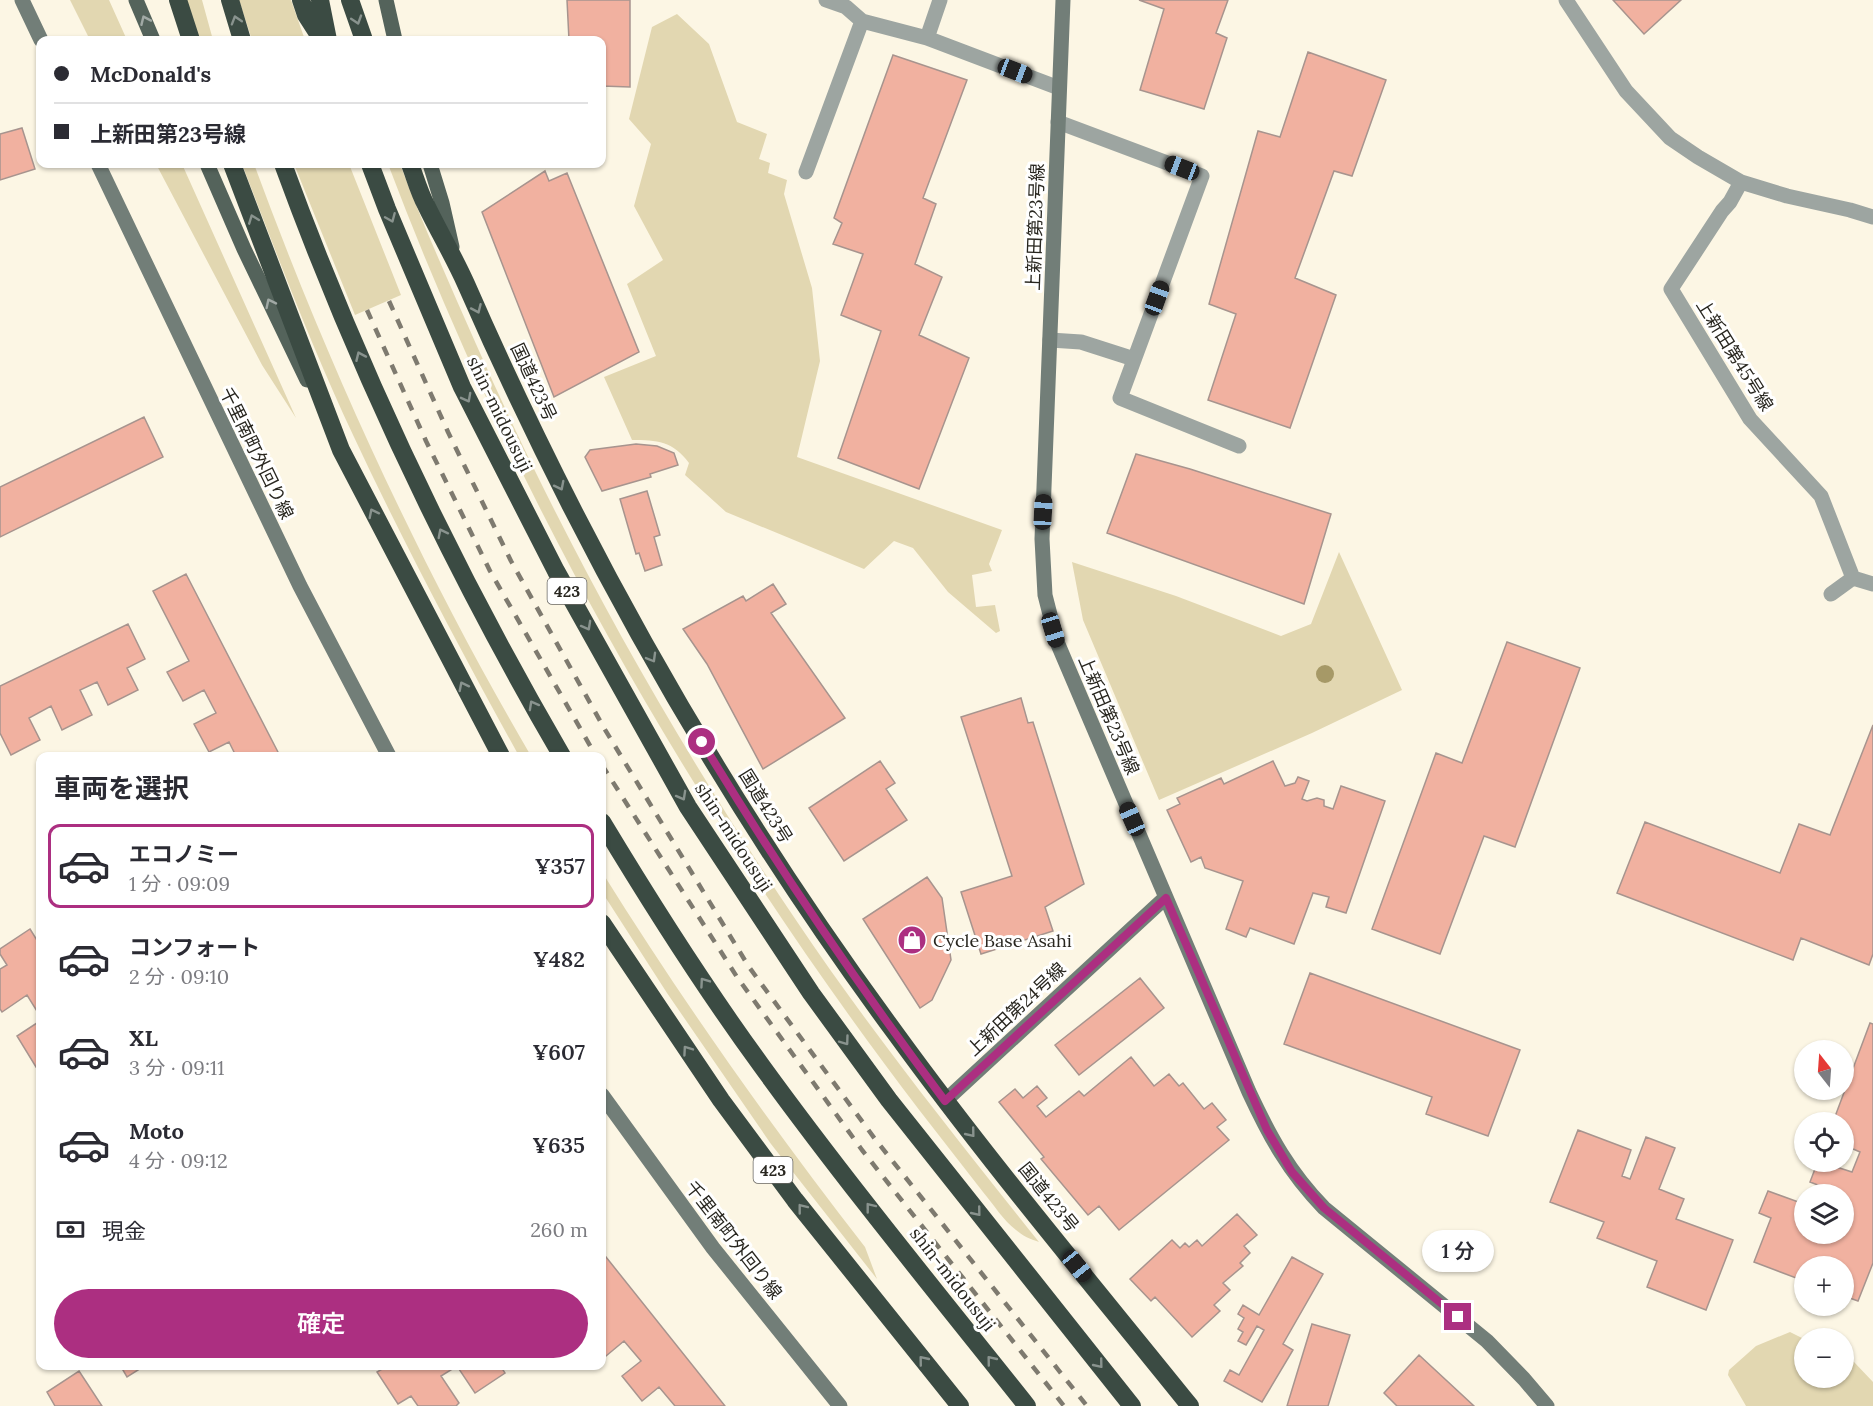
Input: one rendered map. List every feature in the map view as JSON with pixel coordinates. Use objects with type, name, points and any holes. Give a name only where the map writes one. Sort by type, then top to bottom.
[{"type":"highway","points":[[178,0],[190,36]]},
{"type":"highway","points":[[230,0],[241,36]]},
{"type":"highway","points":[[301,0],[306,15],[319,36]]},
{"type":"highway","points":[[320,0],[327,36]]},
{"type":"highway","points":[[350,0],[363,36]]},
{"type":"highway","points":[[234,168],[341,450],[499,752]]},
{"type":"highway","points":[[285,168],[348,331],[392,431],[487,621],[560,752]]},
{"type":"highway","name":"shin-midousuji","points":[[372,168],[462,387],[556,571],[688,807],[811,993],[889,1100],[1132,1406]]},
{"type":"highway","name":"国道423号","points":[[412,168],[425,204],[454,256],[533,432],[593,550],[681,708],[784,873],[859,983],[945,1101],[1190,1406]]},
{"type":"highway","name":"shin-midousuji","points":[[606,828],[688,960],[761,1064],[827,1153],[1027,1406]]},
{"type":"highway","name":"423","points":[[606,929],[668,1022],[795,1200],[960,1406]]},
{"type":"main road","points":[[136,0],[151,36]]},
{"type":"main road","points":[[386,0],[394,36]]},
{"type":"main road","points":[[209,168],[244,249],[341,450]]},
{"type":"main road","points":[[431,168],[442,202],[454,256]]},
{"type":"street","points":[[22,0],[39,36]]},
{"type":"street","points":[[826,0],[846,7],[862,21],[927,38],[1059,88]]},
{"type":"street","points":[[927,38],[940,0]]},
{"type":"street","name":"上新田第23号線","points":[[1063,0],[1042,539],[1043,580],[1057,642],[1262,1121],[1292,1172],[1306,1190],[1337,1220],[1487,1341],[1547,1406]]},
{"type":"street","points":[[1566,0],[1626,91],[1670,138],[1741,182],[1873,217]]},
{"type":"street","points":[[806,172],[862,21]]},
{"type":"street","points":[[1058,122],[1202,176],[1120,398],[1239,446]]},
{"type":"street","name":"千里南町外回り線","points":[[100,168],[290,566],[387,752]]},
{"type":"street","name":"上新田第45号線","points":[[1741,182],[1671,289],[1750,419],[1821,496],[1853,578]]},
{"type":"street","points":[[1050,340],[1081,342],[1134,359]]},
{"type":"street","points":[[1831,594],[1853,578],[1873,584]]},
{"type":"street","name":"上新田第24号線","points":[[945,1101],[1166,898]]},
{"type":"street","name":"千里南町外回り線","points":[[606,1101],[713,1248],[840,1406]]},
{"type":"shaded area","points":[[70,0],[109,0],[125,36],[88,36]]},
{"type":"shaded area","points":[[186,0],[202,0],[212,36],[198,36]]},
{"type":"shaded area","points":[[239,0],[291,0],[304,36],[251,36]]},
{"type":"shaded area","points":[[677,14],[709,44],[737,122],[767,134],[759,159],[770,163],[768,173],[787,180],[784,194],[812,288],[820,361],[797,457],[1002,530],[989,564],[992,571],[972,575],[976,607],[995,605],[1000,631],[996,633],[948,592],[913,548],[894,541],[864,569],[726,512],[685,475],[689,463],[677,450],[657,441],[632,440],[604,377],[656,356],[627,284],[663,260],[634,206],[651,144],[629,119],[652,27]]},
{"type":"shaded area","points":[[158,168],[184,168],[296,418],[262,365]]},
{"type":"shaded area","points":[[244,168],[256,168],[313,316],[379,466],[452,613],[529,752],[517,752],[393,518],[309,336]]},
{"type":"shaded area","points":[[296,168],[351,168],[401,295],[355,315]]},
{"type":"shaded area","points":[[390,168],[402,168],[427,232],[513,426],[595,587],[684,744],[780,897],[831,971],[959,1142],[1039,1242],[1021,1234],[1007,1222],[920,1111],[839,1002],[762,889],[689,774],[620,657],[555,537],[494,414],[439,290]]},
{"type":"shaded area","points":[[1339,552],[1402,690],[1312,733],[1159,800],[1083,620],[1072,562],[1176,596],[1281,636],[1311,624]]},
{"type":"shaded area","points":[[606,878],[729,1063],[865,1247],[877,1279],[771,1144],[667,993],[606,898]]},
{"type":"shaded area","points":[[1790,1332],[1794,1334],[1794,1388],[1854,1388],[1854,1362],[1873,1382],[1873,1406],[1746,1406],[1728,1375],[1729,1370],[1756,1346]]},
{"type":"building","points":[[567,0],[630,0],[630,87],[606,86],[606,36],[569,36]]},
{"type":"building","points":[[1139,0],[1228,0],[1216,33],[1227,38],[1204,109],[1140,90],[1164,9]]},
{"type":"building","points":[[1613,0],[1681,0],[1644,34]]},
{"type":"building","points":[[1308,52],[1386,80],[1352,176],[1334,171],[1295,278],[1336,295],[1290,428],[1208,400],[1236,314],[1209,304],[1258,131],[1280,137]]},
{"type":"building","points":[[893,55],[967,80],[923,198],[936,204],[915,264],[942,277],[919,335],[969,358],[919,489],[838,458],[881,331],[841,315],[863,254],[833,244],[842,223],[834,218]]},
{"type":"building","points":[[22,128],[35,169],[0,180],[0,134]]},
{"type":"building","points":[[545,171],[549,181],[567,173],[639,352],[554,397],[482,212]]},
{"type":"building","points":[[144,417],[163,457],[0,537],[0,487]]},
{"type":"building","points":[[636,444],[657,446],[674,453],[678,465],[650,474],[651,477],[602,491],[585,457],[590,450]]},
{"type":"building","points":[[1136,454],[1331,514],[1304,604],[1107,533]]},
{"type":"building","points":[[647,491],[660,535],[654,537],[662,565],[645,571],[639,553],[636,554],[620,499]]},
{"type":"building","points":[[186,574],[278,752],[234,752],[229,742],[209,752],[194,724],[216,713],[204,690],[183,701],[167,672],[189,661],[153,591]]},
{"type":"building","points":[[773,584],[786,604],[771,613],[845,718],[763,769],[707,664],[683,629],[743,596],[746,601]]},
{"type":"building","points":[[128,624],[145,659],[127,668],[138,690],[108,705],[97,682],[80,690],[92,715],[62,730],[51,706],[29,718],[40,740],[11,755],[0,733],[0,686]]},
{"type":"building","points":[[1507,642],[1580,668],[1515,847],[1484,836],[1440,954],[1372,929],[1436,753],[1462,763]]},
{"type":"building","points":[[1021,698],[1028,723],[1033,722],[1084,884],[1045,907],[1053,931],[981,954],[961,892],[1012,876],[961,717]]},
{"type":"building","points":[[1873,725],[1873,954],[1869,965],[1801,938],[1793,960],[1617,893],[1645,822],[1780,873],[1799,824],[1830,835]]},
{"type":"building","points":[[880,761],[895,783],[886,789],[907,820],[844,861],[809,808]]},
{"type":"building","points":[[1273,761],[1285,786],[1295,783],[1298,777],[1309,781],[1302,799],[1307,801],[1317,798],[1324,800],[1324,806],[1333,809],[1341,786],[1385,801],[1346,913],[1326,907],[1329,897],[1313,893],[1294,944],[1250,928],[1246,937],[1226,929],[1243,881],[1205,868],[1201,857],[1191,862],[1167,810],[1180,804],[1177,798],[1221,778],[1224,784]]},
{"type":"building","name":"Cycle Base Asahi","points":[[927,877],[942,898],[951,960],[932,1000],[920,1008],[863,919]]},
{"type":"building","points":[[30,929],[36,939],[36,1010],[27,995],[2,1012],[0,1009],[0,969],[7,965],[0,954],[0,949]]},
{"type":"building","points":[[1310,973],[1520,1050],[1488,1136],[1426,1114],[1432,1097],[1284,1044]]},
{"type":"building","points":[[1140,978],[1164,1008],[1079,1075],[1055,1045]]},
{"type":"building","points":[[1870,1023],[1873,1024],[1873,1263],[1858,1301],[1854,1300],[1854,1256],[1794,1256],[1794,1277],[1754,1262],[1771,1218],[1759,1213],[1768,1191],[1794,1200],[1794,1244],[1854,1244],[1854,1184],[1810,1182],[1814,1172],[1854,1172],[1860,1152],[1854,1149],[1854,1112],[1837,1112],[1841,1100],[1854,1100],[1854,1066]]},
{"type":"building","points":[[36,1024],[36,1067],[17,1036]]},
{"type":"building","points":[[1131,1057],[1154,1086],[1169,1074],[1179,1086],[1183,1083],[1204,1109],[1212,1103],[1226,1120],[1217,1127],[1229,1140],[1119,1230],[1099,1206],[1088,1215],[1041,1159],[1044,1157],[999,1102],[1015,1089],[1023,1098],[1037,1086],[1047,1098],[1037,1106],[1046,1117],[1079,1091],[1084,1096]]},
{"type":"building","points":[[1578,1130],[1631,1150],[1622,1176],[1630,1179],[1646,1137],[1675,1148],[1659,1189],[1684,1199],[1676,1219],[1733,1240],[1706,1310],[1647,1287],[1657,1261],[1597,1238],[1604,1222],[1550,1202]]},
{"type":"building","points":[[1237,1214],[1257,1235],[1244,1246],[1250,1253],[1240,1263],[1243,1266],[1223,1283],[1230,1290],[1214,1305],[1220,1311],[1192,1337],[1155,1297],[1151,1301],[1130,1279],[1172,1240],[1180,1248],[1185,1243],[1189,1247],[1197,1240],[1202,1246]]},
{"type":"building","points":[[606,1257],[725,1406],[675,1406],[659,1387],[642,1401],[622,1376],[641,1361],[624,1341],[606,1356]]},
{"type":"building","points":[[1292,1257],[1323,1274],[1283,1344],[1293,1350],[1262,1402],[1224,1381],[1230,1370],[1239,1375],[1264,1330],[1257,1326],[1246,1345],[1238,1341],[1243,1332],[1238,1329],[1244,1318],[1238,1314],[1243,1305],[1259,1315]]},
{"type":"building","points":[[1312,1324],[1350,1335],[1328,1406],[1287,1406]]},
{"type":"building","points":[[1419,1355],[1474,1406],[1397,1406],[1384,1393]]},
{"type":"building","points":[[123,1370],[138,1370],[127,1377]]},
{"type":"building","points":[[380,1370],[451,1370],[441,1376],[459,1403],[456,1406],[418,1406],[411,1396],[398,1404],[377,1372]]},
{"type":"building","points":[[460,1370],[503,1370],[505,1373],[475,1393]]},
{"type":"building","points":[[79,1371],[102,1406],[55,1406],[47,1392]]},
{"type":"railway","points":[[389,301],[448,432],[511,561],[604,728],[749,967],[875,1139],[1087,1406]]},
{"type":"railway","points":[[367,310],[426,441],[490,571],[594,752]]},
{"type":"railway","points":[[606,771],[737,977],[862,1150],[1064,1406]]},
{"type":"place","name":"Cycle Base Asahi","points":[[912,940]]},
{"type":"route","points":[[702,742],[732,793],[838,954],[945,1101],[1166,898],[1262,1121],[1279,1153],[1306,1190],[1324,1208],[1458,1317]]}]
